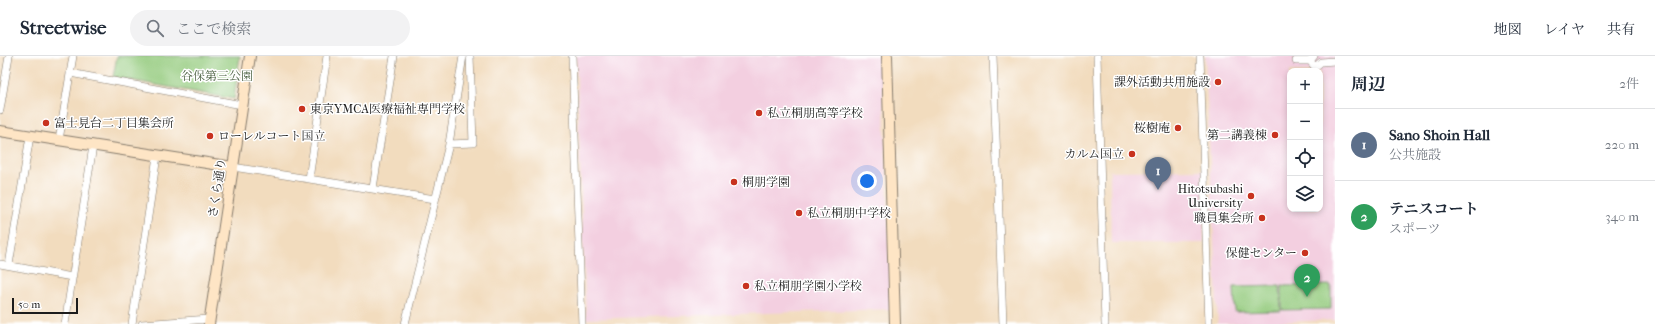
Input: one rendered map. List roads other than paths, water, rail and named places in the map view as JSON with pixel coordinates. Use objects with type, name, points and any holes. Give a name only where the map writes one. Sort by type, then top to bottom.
[{"type":"street","points":[[0,110],[9,56]]},
{"type":"street","points":[[59,140],[73,56]]},
{"type":"street","name":"さくら通り","points":[[209,322],[250,56]]},
{"type":"street","points":[[309,179],[327,56]]},
{"type":"street","points":[[373,188],[394,56]]},
{"type":"street","points":[[405,324],[449,144],[463,56]]},
{"type":"street","points":[[449,144],[473,143],[470,56]]},
{"type":"street","points":[[572,56],[582,324]]},
{"type":"street","points":[[887,56],[895,324]]},
{"type":"street","points":[[993,56],[1002,324]]},
{"type":"street","points":[[1097,56],[1106,324]]},
{"type":"street","points":[[1200,56],[1209,324]]},
{"type":"street","points":[[1296,61],[1315,59],[1335,61]]},
{"type":"street","points":[[70,73],[242,104]]},
{"type":"street","points":[[0,131],[233,168],[373,188],[435,199]]},
{"type":"street","points":[[9,265],[30,136]]},
{"type":"street","points":[[65,324],[93,146]]},
{"type":"street","points":[[132,324],[157,156]]},
{"type":"street","points":[[0,264],[72,276]]},
{"type":"street","points":[[142,324],[209,322]]},
{"type":"place","name":"課外活動共用施設","points":[[1218,82]]},
{"type":"place","name":"東京YMCA医療福祉専門学校","points":[[302,109]]},
{"type":"place","name":"私立桐朋高等学校","points":[[759,113]]},
{"type":"place","name":"富士見台二丁目集会所","points":[[46,123]]},
{"type":"place","name":"桜樹庵","points":[[1178,128]]},
{"type":"place","name":"第二講義棟","points":[[1275,135]]},
{"type":"place","name":"ローレルコート国立","points":[[210,136]]},
{"type":"place","name":"カルム国立","points":[[1132,154]]},
{"type":"place","name":"桐朋学園","points":[[734,182]]},
{"type":"place","name":"Sano Shoin Hall","points":[[1158,190]]},
{"type":"place","name":"Hitotsubashi University","points":[[1251,196]]},
{"type":"place","name":"私立桐朋中学校","points":[[799,213]]},
{"type":"place","name":"職員集会所","points":[[1262,218]]},
{"type":"place","name":"保健センター","points":[[1305,253]]},
{"type":"place","name":"私立桐朋学園小学校","points":[[746,286]]},
{"type":"place","name":"テニスコート","points":[[1307,297]]},
{"type":"park label","name":"谷保第三公園","points":[[217,76]]}]
